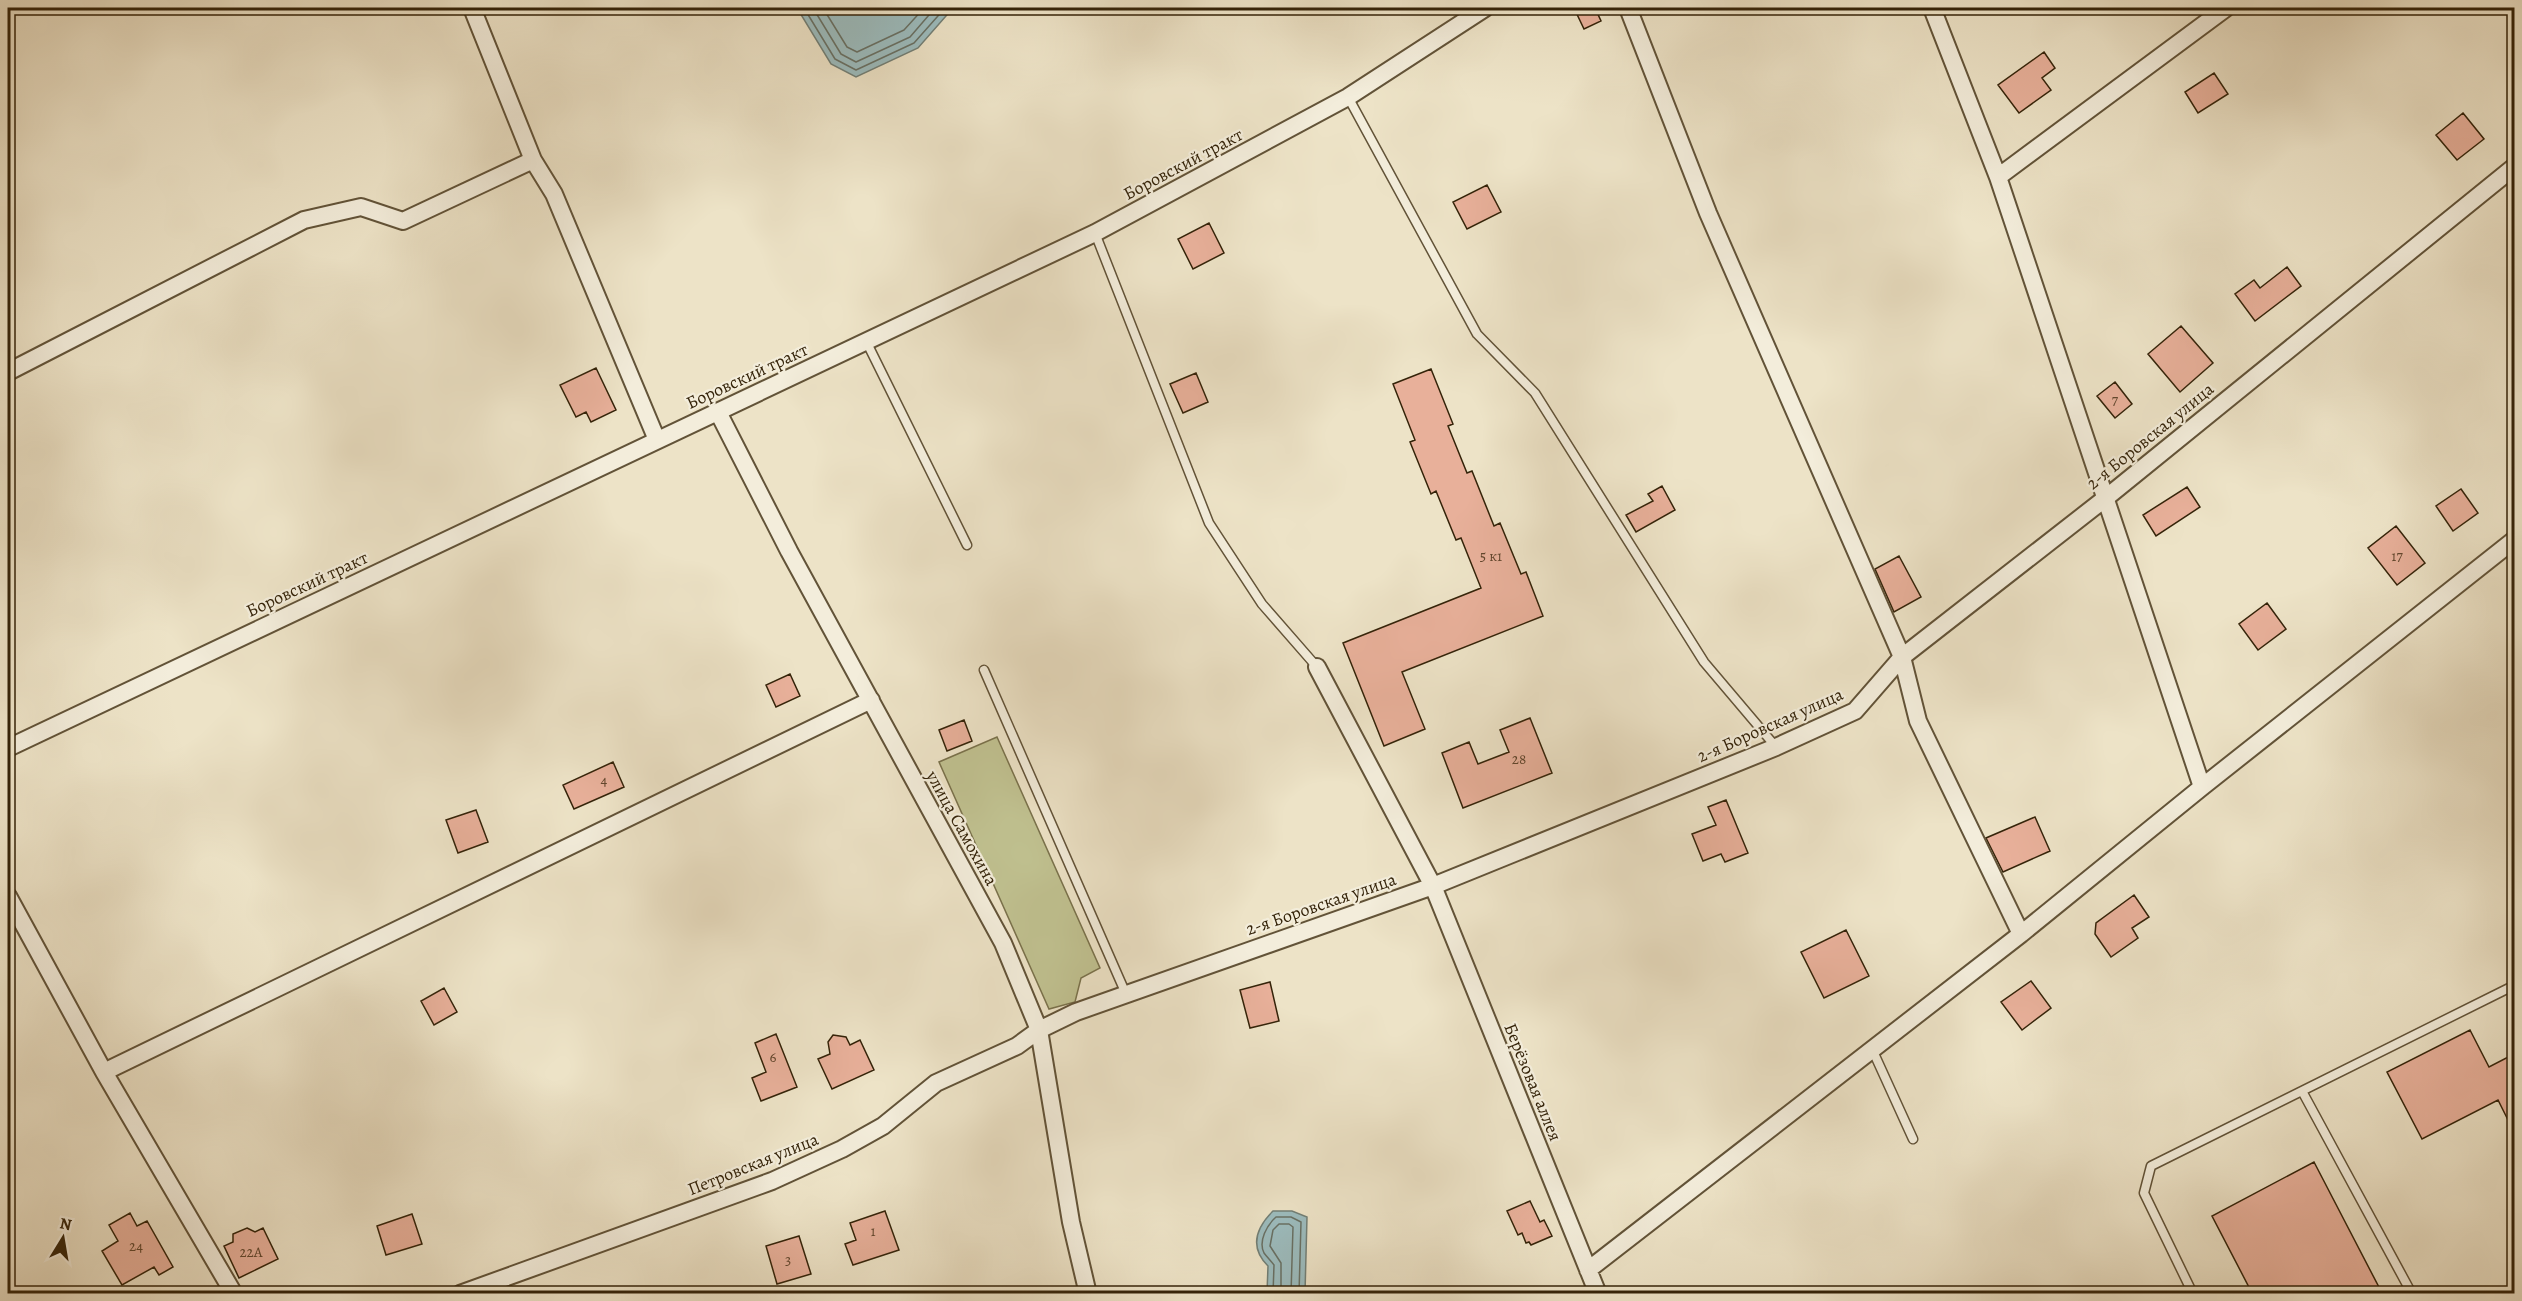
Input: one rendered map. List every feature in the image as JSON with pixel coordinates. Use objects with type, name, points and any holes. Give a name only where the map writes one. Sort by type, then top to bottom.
[{"type":"street","points":[[472,8],[533,160],[554,194],[657,440]]},
{"type":"street","name":"Боровский тракт","points":[[8,748],[1095,233],[1348,97],[1485,8]]},
{"type":"street","points":[[1628,8],[1708,213],[1902,657],[1918,720],[2020,934]]},
{"type":"street","points":[[1932,8],[1998,177],[2202,787]]},
{"type":"street","points":[[1998,177],[2226,8]]},
{"type":"street","points":[[8,372],[304,220],[361,207],[403,221],[533,160]]},
{"type":"street","name":"2-я Боровская улица","points":[[1039,1030],[1076,1012],[1433,886],[1776,747],[1855,711],[1902,657],[2106,496],[2514,167]]},
{"type":"street","name":"улица Самохина","points":[[717,412],[789,551],[1003,943],[1039,1030],[1071,1222],[1088,1293]]},
{"type":"street","points":[[1588,1270],[2020,934],[2514,540]]},
{"type":"street","name":"Берёзовая аллея","points":[[1317,667],[1433,886],[1598,1293]]},
{"type":"street","points":[[104,1072],[871,700]]},
{"type":"street","points":[[8,896],[104,1072],[234,1293]]},
{"type":"street","name":"Петровская улица","points":[[460,1293],[772,1181],[842,1149],[883,1125],[936,1083],[1017,1046],[1039,1030]]},
{"type":"lane","points":[[1348,97],[1477,334],[1535,393],[1704,662],[1776,747]]},
{"type":"lane","points":[[1095,233],[1209,523],[1262,604],[1317,667]]},
{"type":"lane","points":[[867,343],[967,545]]},
{"type":"lane","points":[[984,670],[1126,994]]},
{"type":"lane","points":[[2193,1293],[2144,1193],[2151,1166],[2509,988],[2514,989]]},
{"type":"lane","points":[[1872,1049],[1913,1139]]},
{"type":"lane","points":[[2302,1091],[2412,1293]]},
{"type":"green space","points":[[997,737],[1100,968],[1081,978],[1075,1002],[1049,1009],[939,762]]},
{"type":"water","points":[[797,8],[953,8],[918,48],[856,77],[831,64]]},
{"type":"water","points":[[1273,1211],[1292,1211],[1307,1217],[1305,1293],[1267,1293],[1268,1266],[1258,1252],[1257,1238],[1262,1224]]},
{"type":"building","points":[[1574,8],[1595,8],[1601,21],[1584,29]]},
{"type":"building","points":[[2044,52],[2055,68],[2042,78],[2051,90],[2019,113],[1998,85]]},
{"type":"building","points":[[2214,73],[2228,94],[2198,113],[2185,92]]},
{"type":"building","points":[[2463,113],[2484,139],[2457,160],[2436,135]]},
{"type":"building","points":[[1487,185],[1501,212],[1467,229],[1453,202]]},
{"type":"building","points":[[1209,223],[1224,253],[1193,269],[1178,239]]},
{"type":"building","points":[[2287,267],[2301,286],[2255,321],[2235,294],[2254,280],[2260,288]]},
{"type":"building","points":[[2181,326],[2213,363],[2180,392],[2148,354]]},
{"type":"building","points":[[596,368],[616,410],[591,422],[586,412],[576,417],[560,385]]},
{"type":"building","points":[[1431,369],[1453,424],[1448,426],[1467,473],[1472,471],[1494,526],[1500,523],[1521,574],[1526,572],[1543,616],[1402,672],[1425,729],[1384,746],[1343,643],[1481,588],[1461,538],[1456,540],[1436,491],[1431,494],[1410,442],[1415,440],[1393,384]]},
{"type":"building","points":[[1196,373],[1208,402],[1183,413],[1170,384]]},
{"type":"building","points":[[2115,382],[2132,404],[2115,418],[2097,396]]},
{"type":"building","points":[[1662,486],[1675,510],[1636,532],[1626,515],[1653,501],[1648,494]]},
{"type":"building","points":[[2187,487],[2200,507],[2156,536],[2143,515]]},
{"type":"building","points":[[2461,489],[2478,513],[2453,531],[2436,506]]},
{"type":"building","points":[[2396,526],[2425,563],[2397,585],[2368,548]]},
{"type":"building","points":[[1899,556],[1921,597],[1894,612],[1875,569]]},
{"type":"building","points":[[2267,603],[2286,629],[2258,650],[2239,624]]},
{"type":"building","points":[[790,674],[800,696],[776,707],[766,685]]},
{"type":"building","points":[[1530,718],[1552,773],[1463,808],[1442,753],[1469,742],[1478,764],[1509,752],[1500,730]]},
{"type":"building","points":[[964,720],[972,741],[947,751],[939,730]]},
{"type":"building","points":[[613,762],[624,787],[574,809],[563,785]]},
{"type":"building","points":[[1726,800],[1748,853],[1725,862],[1721,854],[1703,861],[1692,834],[1716,825],[1708,807]]},
{"type":"building","points":[[476,810],[488,842],[458,853],[446,820]]},
{"type":"building","points":[[2035,817],[2050,851],[2003,872],[1986,838]]},
{"type":"building","points":[[2134,895],[2149,917],[2132,928],[2138,938],[2111,957],[2095,934],[2096,923]]},
{"type":"building","points":[[1846,930],[1869,976],[1824,998],[1801,952]]},
{"type":"building","points":[[2031,981],[2051,1008],[2022,1030],[2001,1002]]},
{"type":"building","points":[[1270,982],[1279,1021],[1250,1028],[1240,990]]},
{"type":"building","points":[[444,988],[457,1012],[434,1025],[421,1001]]},
{"type":"building","points":[[2470,1030],[2489,1067],[2514,1054],[2514,1132],[2498,1100],[2422,1139],[2387,1072]]},
{"type":"building","points":[[776,1034],[797,1087],[761,1101],[752,1078],[766,1072],[755,1043]]},
{"type":"building","points":[[833,1035],[846,1037],[850,1045],[860,1040],[874,1070],[832,1089],[818,1059],[830,1054],[828,1042]]},
{"type":"building","points":[[2314,1162],[2382,1293],[2252,1293],[2212,1216]]},
{"type":"building","points":[[1530,1201],[1540,1222],[1544,1220],[1552,1236],[1531,1245],[1529,1242],[1526,1243],[1522,1233],[1518,1235],[1507,1211]]},
{"type":"building","points":[[885,1211],[899,1250],[853,1265],[845,1244],[856,1240],[850,1223]]},
{"type":"building","points":[[130,1213],[137,1226],[147,1221],[173,1267],[159,1275],[154,1267],[122,1285],[102,1251],[118,1241],[109,1225]]},
{"type":"building","points":[[412,1214],[422,1244],[386,1255],[377,1226]]},
{"type":"building","points":[[247,1228],[255,1232],[263,1228],[278,1259],[239,1278],[224,1246],[233,1242],[233,1234]]},
{"type":"building","points":[[799,1236],[811,1274],[777,1284],[766,1246]]}]
